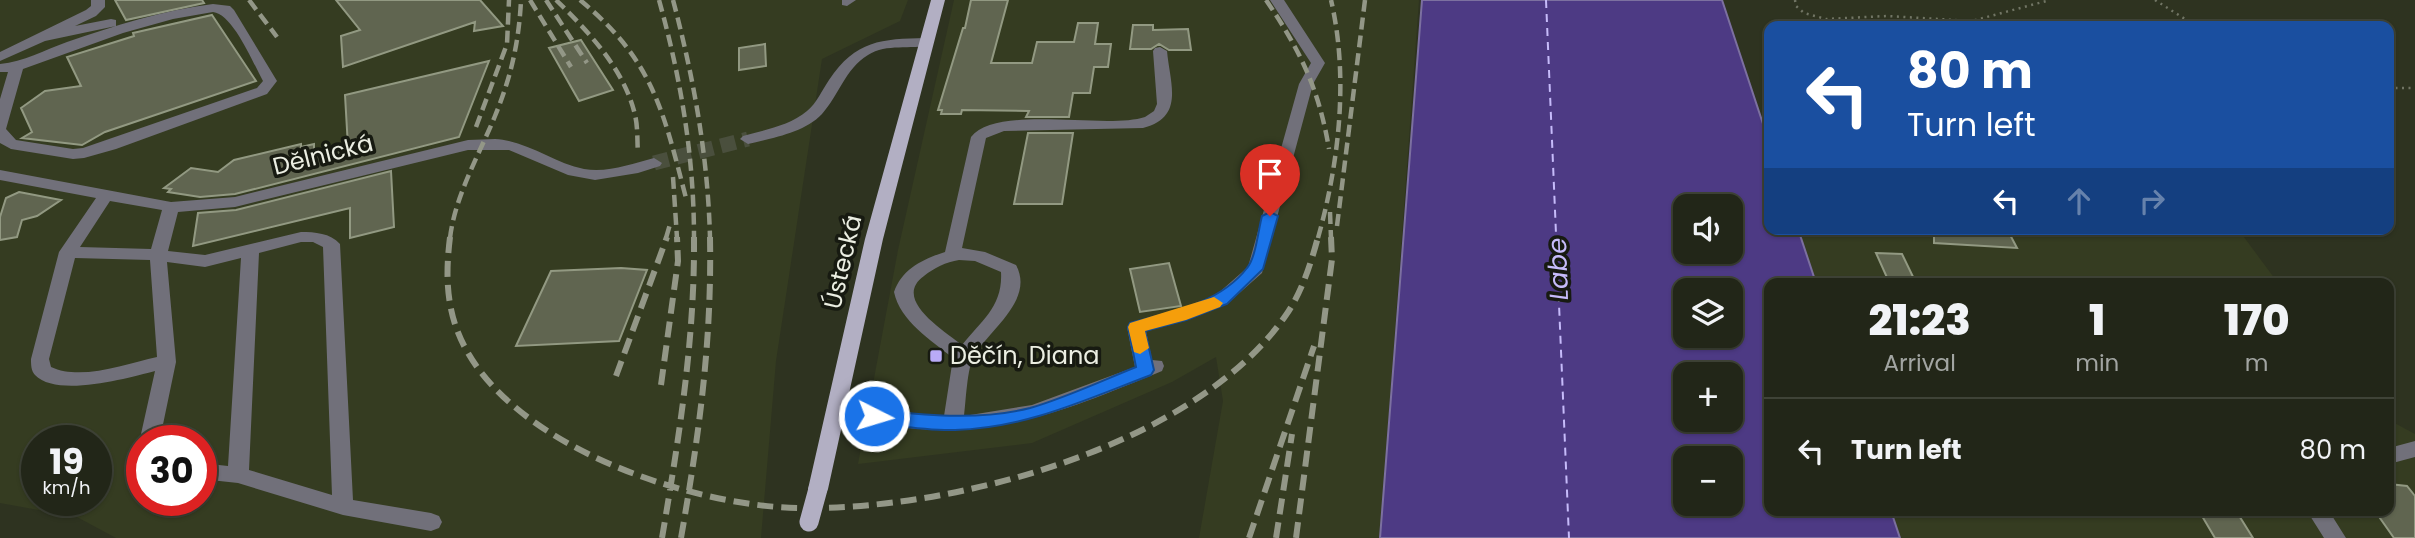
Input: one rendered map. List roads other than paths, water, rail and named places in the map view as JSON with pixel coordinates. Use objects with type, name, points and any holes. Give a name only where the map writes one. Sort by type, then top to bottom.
[{"type":"main road","name":"Ústecká","points":[[807,530],[874,239],[939,0]]},
{"type":"street","points":[[0,57],[91,13],[98,8],[98,0]]},
{"type":"street","points":[[42,37],[122,21],[197,0]]},
{"type":"street","points":[[836,413],[953,424],[1033,414],[1150,368],[1136,327],[1180,316],[1221,300],[1255,269],[1306,84],[1318,63],[1277,0]]},
{"type":"street","points":[[218,7],[230,13],[270,81],[262,91],[84,153],[73,154],[11,144],[1,137],[8,68],[76,44],[191,10],[218,7]]},
{"type":"street","points":[[748,139],[795,125],[816,112],[848,61],[856,54],[875,46],[926,42]]},
{"type":"street","points":[[953,255],[979,137],[984,132],[1003,126],[1143,123],[1155,118],[1163,111],[1165,104],[1160,51]]},
{"type":"street","name":"Dělnická","points":[[0,175],[172,207],[234,202],[475,145],[512,146],[570,170],[594,175],[620,172],[654,163]]},
{"type":"street","points":[[107,194],[68,252],[40,359],[42,371],[56,379],[76,379],[167,362]]},
{"type":"street","points":[[153,425],[167,362],[158,255],[172,207]]},
{"type":"street","points":[[68,252],[158,255],[205,261],[301,237],[315,237],[331,244],[343,507]]},
{"type":"street","points":[[238,475],[250,251]]},
{"type":"street","points":[[953,424],[963,356],[1003,306],[1011,289],[1010,269],[985,258],[960,253],[932,261],[914,274],[904,286],[904,299],[916,314],[963,356]]},
{"type":"street","points":[[2394,455],[2415,449]]},
{"type":"street","points":[[217,473],[238,475],[343,507],[431,522]]},
{"type":"street","points":[[2321,516],[2335,538]]},
{"type":"water","name":"Labe","points":[[1422,0],[1722,0],[1764,127],[1764,235],[1800,235],[1814,278],[1764,278],[1764,516],[1893,516],[1900,538],[1380,538]]},
{"type":"tunnel","points":[[654,163],[748,139]]},
{"type":"railway","points":[[249,0],[277,37]]},
{"type":"railway","points":[[476,127],[507,44],[509,0]]},
{"type":"railway","points":[[450,238],[462,191],[506,87],[516,45],[521,0]]},
{"type":"railway","points":[[530,0],[571,67]]},
{"type":"railway","points":[[546,0],[587,63]]},
{"type":"railway","points":[[556,0],[604,52],[623,82],[635,115],[638,153]]},
{"type":"railway","points":[[580,0],[605,22],[624,44],[652,88],[662,112],[686,198]]},
{"type":"railway","points":[[659,0],[685,118],[692,177],[694,238]]},
{"type":"railway","points":[[673,0],[699,118],[710,238]]},
{"type":"railway","points":[[1266,0],[1289,36],[1314,89],[1329,149]]},
{"type":"railway","points":[[1318,238],[1331,180],[1339,120],[1340,59],[1331,0]]},
{"type":"railway","points":[[1337,226],[1365,0]]},
{"type":"railway","points":[[673,177],[677,238]]},
{"type":"railway","points":[[1330,212],[1331,238]]},
{"type":"railway","points":[[666,238],[671,221]]},
{"type":"railway","points":[[450,237],[448,273],[451,309],[469,354],[500,394],[542,428],[592,456],[670,485]]},
{"type":"railway","points":[[616,376],[667,237]]},
{"type":"railway","points":[[661,385],[678,261],[677,237]]},
{"type":"railway","points":[[688,491],[752,504],[798,508],[859,506],[926,498],[996,483],[1065,462],[1132,435],[1193,401],[1245,361],[1292,306],[1318,237]]},
{"type":"railway","points":[[1296,538],[1332,259],[1331,237]]},
{"type":"railway","points":[[670,485],[689,350],[694,238]]},
{"type":"railway","points":[[688,491],[703,388],[709,313],[710,238]]},
{"type":"railway","points":[[1249,538],[1314,346]]},
{"type":"railway","points":[[1276,538],[1292,434]]},
{"type":"railway","points":[[662,538],[670,485]]},
{"type":"railway","points":[[670,485],[688,491]]},
{"type":"railway","points":[[681,538],[688,491]]},
{"type":"place","name":"Děčín, Diana","points":[[936,356]]}]
